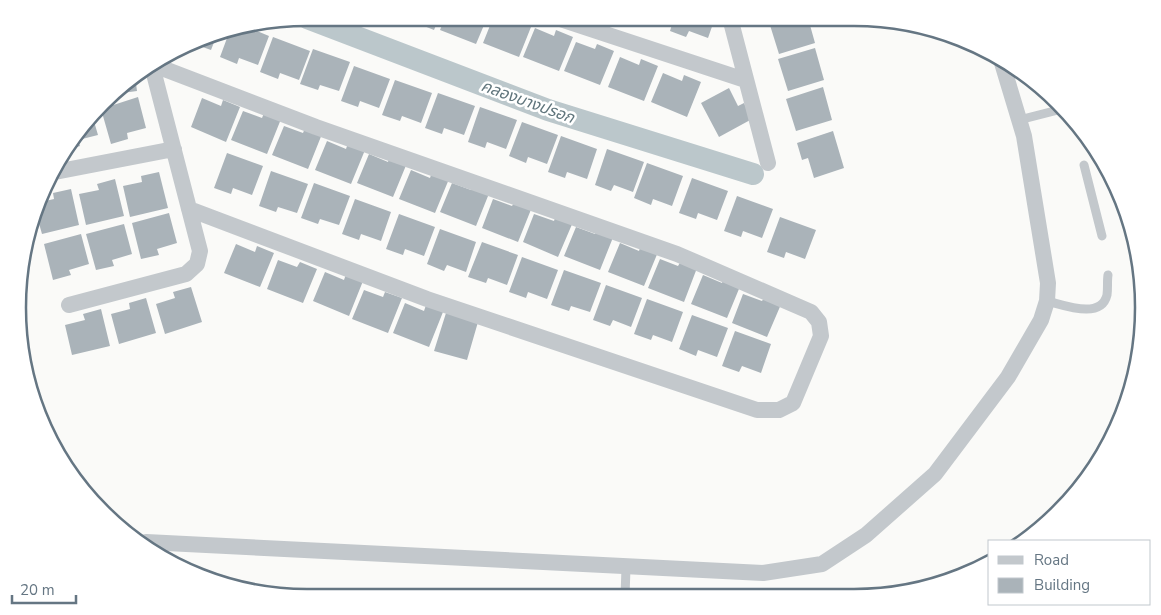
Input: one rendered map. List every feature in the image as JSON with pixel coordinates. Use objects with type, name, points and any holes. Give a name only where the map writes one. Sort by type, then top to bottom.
[{"type":"street","points":[[581,26],[745,80]]},
{"type":"street","points":[[732,26],[768,163]]},
{"type":"street","points":[[160,69],[316,127],[677,254],[811,312],[820,322],[821,336],[793,403],[779,410],[757,410],[428,299],[189,209]]},
{"type":"street","points":[[153,542],[626,568],[763,573],[822,564],[866,535],[935,474],[1008,377],[1041,320],[1047,301],[1048,283],[1024,136],[1004,70]]},
{"type":"street","points":[[69,305],[186,274],[197,264],[200,251],[154,72]]},
{"type":"street","points":[[62,171],[174,149]]},
{"type":"lane","points":[[1019,120],[1054,111]]},
{"type":"lane","points":[[1084,165],[1102,236]]},
{"type":"lane","points":[[1047,301],[1090,310],[1100,305],[1106,296],[1108,275]]},
{"type":"lane","points":[[625,589],[626,568]]},
{"type":"building","points":[[424,26],[436,26],[434,30]]},
{"type":"building","points":[[442,26],[484,26],[476,44],[440,30]]},
{"type":"building","points":[[490,26],[531,26],[519,57],[483,43]]},
{"type":"building","points":[[672,26],[712,26],[708,38],[689,31],[686,37],[670,31]]},
{"type":"building","points":[[770,26],[810,26],[815,43],[779,54]]},
{"type":"building","points":[[535,28],[554,36],[556,30],[573,37],[559,71],[523,57]]},
{"type":"building","points":[[257,31],[269,36],[258,65],[239,58],[237,64],[220,57],[227,38]]},
{"type":"building","points":[[273,37],[310,51],[299,80],[280,73],[278,79],[260,72]]},
{"type":"building","points":[[214,42],[211,50],[202,47]]},
{"type":"building","points":[[576,42],[595,49],[597,44],[614,51],[600,85],[564,71]]},
{"type":"building","points":[[815,48],[824,80],[788,91],[778,59]]},
{"type":"building","points":[[313,49],[350,62],[339,91],[320,85],[318,90],[300,84]]},
{"type":"building","points":[[620,57],[639,65],[641,59],[658,66],[644,101],[608,87]]},
{"type":"building","points":[[354,66],[390,79],[379,108],[360,101],[358,107],[341,101]]},
{"type":"building","points":[[663,73],[682,81],[684,75],[701,82],[687,117],[651,102]]},
{"type":"building","points":[[395,80],[432,93],[421,123],[402,116],[400,121],[382,115]]},
{"type":"building","points":[[136,84],[137,91],[126,92]]},
{"type":"building","points":[[823,87],[832,120],[796,131],[786,99]]},
{"type":"building","points":[[729,88],[738,106],[744,103],[752,119],[719,137],[701,103]]},
{"type":"building","points":[[438,93],[475,106],[464,135],[444,128],[442,134],[425,128]]},
{"type":"building","points":[[138,97],[146,128],[127,133],[128,139],[111,144],[103,115],[113,105]]},
{"type":"building","points":[[202,98],[221,106],[223,100],[240,107],[226,142],[191,127]]},
{"type":"building","points":[[480,107],[517,120],[506,149],[487,142],[485,148],[468,142]]},
{"type":"building","points":[[243,111],[262,118],[264,113],[281,119],[267,154],[231,140]]},
{"type":"building","points":[[522,122],[558,135],[547,164],[528,157],[526,163],[509,156]]},
{"type":"building","points":[[95,124],[98,135],[82,139]]},
{"type":"building","points":[[284,126],[303,133],[305,128],[322,134],[308,169],[272,155]]},
{"type":"building","points":[[833,131],[844,168],[814,178],[808,158],[802,160],[797,143]]},
{"type":"building","points":[[561,136],[597,149],[587,179],[567,172],[565,178],[548,172]]},
{"type":"building","points":[[327,141],[346,149],[348,143],[365,150],[351,184],[315,170]]},
{"type":"building","points":[[607,149],[644,162],[633,192],[614,185],[611,191],[595,185]]},
{"type":"building","points":[[227,153],[263,166],[252,195],[233,188],[231,194],[214,188]]},
{"type":"building","points":[[369,154],[388,162],[390,156],[407,163],[393,197],[357,183]]},
{"type":"building","points":[[647,163],[683,176],[672,206],[653,199],[651,205],[634,198]]},
{"type":"building","points":[[411,170],[430,178],[432,172],[449,179],[435,213],[399,199]]},
{"type":"building","points":[[271,171],[308,184],[297,213],[278,207],[276,212],[259,206]]},
{"type":"building","points":[[159,172],[168,208],[130,217],[123,186],[142,182],[141,176]]},
{"type":"building","points":[[692,178],[728,191],[717,220],[698,213],[696,219],[679,213]]},
{"type":"building","points":[[115,179],[124,216],[86,225],[79,194],[99,190],[97,184]]},
{"type":"building","points":[[314,183],[350,196],[339,225],[320,219],[318,224],[301,218]]},
{"type":"building","points":[[452,183],[471,190],[473,185],[490,191],[476,226],[440,212]]},
{"type":"building","points":[[71,189],[79,225],[42,234],[39,224],[48,200],[54,199],[53,193]]},
{"type":"building","points":[[737,196],[773,209],[762,238],[743,231],[741,237],[724,231]]},
{"type":"building","points":[[355,199],[391,212],[381,241],[361,234],[359,240],[342,234]]},
{"type":"building","points":[[493,199],[512,206],[515,201],[532,207],[518,242],[482,228]]},
{"type":"building","points":[[169,213],[177,243],[157,249],[159,255],[141,259],[132,223]]},
{"type":"building","points":[[399,214],[435,227],[424,256],[405,249],[403,255],[386,249]]},
{"type":"building","points":[[534,214],[554,221],[556,215],[573,222],[558,257],[523,242]]},
{"type":"building","points":[[780,217],[816,230],[805,259],[786,252],[784,258],[767,252]]},
{"type":"building","points":[[124,224],[132,254],[112,260],[114,266],[96,270],[86,234]]},
{"type":"building","points":[[576,227],[595,234],[597,229],[614,235],[600,270],[564,256]]},
{"type":"building","points":[[440,229],[476,242],[466,272],[447,265],[444,271],[427,264]]},
{"type":"building","points":[[81,234],[89,264],[69,270],[71,275],[53,280],[44,244]]},
{"type":"building","points":[[482,242],[518,255],[507,285],[488,278],[486,283],[468,277]]},
{"type":"building","points":[[620,243],[639,251],[641,245],[658,252],[644,286],[608,272]]},
{"type":"building","points":[[236,244],[255,252],[257,246],[274,253],[260,287],[224,273]]},
{"type":"building","points":[[522,257],[558,270],[547,299],[528,292],[526,298],[509,292]]},
{"type":"building","points":[[660,259],[678,266],[681,261],[697,268],[684,302],[648,288]]},
{"type":"building","points":[[278,260],[297,267],[300,262],[317,269],[303,303],[267,289]]},
{"type":"building","points":[[564,270],[601,283],[590,312],[571,306],[569,311],[551,305]]},
{"type":"building","points":[[325,272],[344,280],[346,274],[363,281],[349,316],[313,301]]},
{"type":"building","points":[[703,275],[722,283],[724,277],[741,284],[727,318],[691,304]]},
{"type":"building","points":[[606,285],[642,298],[631,327],[613,320],[610,326],[593,320]]},
{"type":"building","points":[[191,287],[202,322],[165,334],[156,304],[175,298],[173,292]]},
{"type":"building","points":[[364,290],[383,297],[385,292],[402,298],[388,333],[352,319]]},
{"type":"building","points":[[743,294],[762,301],[765,296],[782,302],[767,337],[732,323]]},
{"type":"building","points":[[146,298],[156,333],[119,344],[111,314],[130,309],[129,303]]},
{"type":"building","points":[[647,299],[683,312],[672,342],[653,335],[651,340],[634,334]]},
{"type":"building","points":[[405,303],[424,311],[426,305],[443,312],[429,347],[393,333]]},
{"type":"building","points":[[101,309],[110,346],[72,355],[65,325],[85,320],[83,314]]},
{"type":"building","points":[[446,313],[478,322],[467,360],[434,351]]},
{"type":"building","points":[[692,315],[728,328],[717,357],[698,350],[696,356],[679,349]]},
{"type":"building","points":[[735,331],[771,344],[761,373],[742,366],[739,372],[722,366]]},
{"type":"waterway","name":"คลองบางปรอก","points":[[328,26],[548,110],[753,174]]}]
